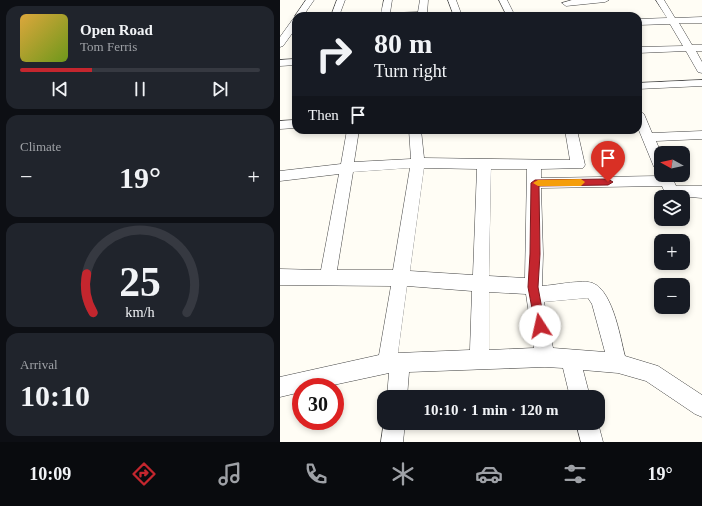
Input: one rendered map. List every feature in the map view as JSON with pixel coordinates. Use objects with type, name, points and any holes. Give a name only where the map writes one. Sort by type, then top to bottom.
[{"type":"street","points":[[302,12],[310,0]]},
{"type":"street","points":[[336,12],[340,0]]},
{"type":"street","points":[[386,12],[388,0]]},
{"type":"street","points":[[423,12],[424,0]]},
{"type":"street","points":[[452,0],[456,12]]},
{"type":"street","points":[[503,0],[509,12]]},
{"type":"street","points":[[567,4],[605,0]]},
{"type":"street","points":[[660,0],[702,70]]},
{"type":"street","points":[[642,22],[702,20]]},
{"type":"street","points":[[280,28],[292,25]]},
{"type":"street","points":[[280,44],[292,27]]},
{"type":"street","points":[[642,50],[702,48]]},
{"type":"street","points":[[280,63],[292,62]]},
{"type":"street","points":[[642,86],[702,83]]},
{"type":"street","points":[[642,123],[654,151]]},
{"type":"street","points":[[280,125],[292,124]]},
{"type":"street","points":[[328,277],[352,134]]},
{"type":"street","points":[[396,390],[394,362],[400,278],[418,163],[415,134]]},
{"type":"street","points":[[280,176],[346,168],[418,163],[578,165],[572,134]]},
{"type":"street","points":[[648,137],[702,135]]},
{"type":"street","points":[[479,359],[484,164]]},
{"type":"street","points":[[534,165],[535,254],[533,291],[545,357]]},
{"type":"street","points":[[535,183],[654,178]]},
{"type":"street","points":[[668,182],[671,191],[702,192]]},
{"type":"street","points":[[280,277],[400,278],[481,284],[533,291],[589,290],[596,293],[600,300],[618,362]]},
{"type":"street","points":[[280,387],[394,362],[545,357],[618,362],[651,373],[702,407]]},
{"type":"street","points":[[570,359],[578,390]]},
{"type":"street","points":[[392,442],[393,430]]},
{"type":"street","points":[[589,430],[592,442]]},
{"type":"slow traffic","points":[[538,183],[581,182]]},
{"type":"route","points":[[540,326],[533,287],[535,254],[535,183],[608,182]]}]
